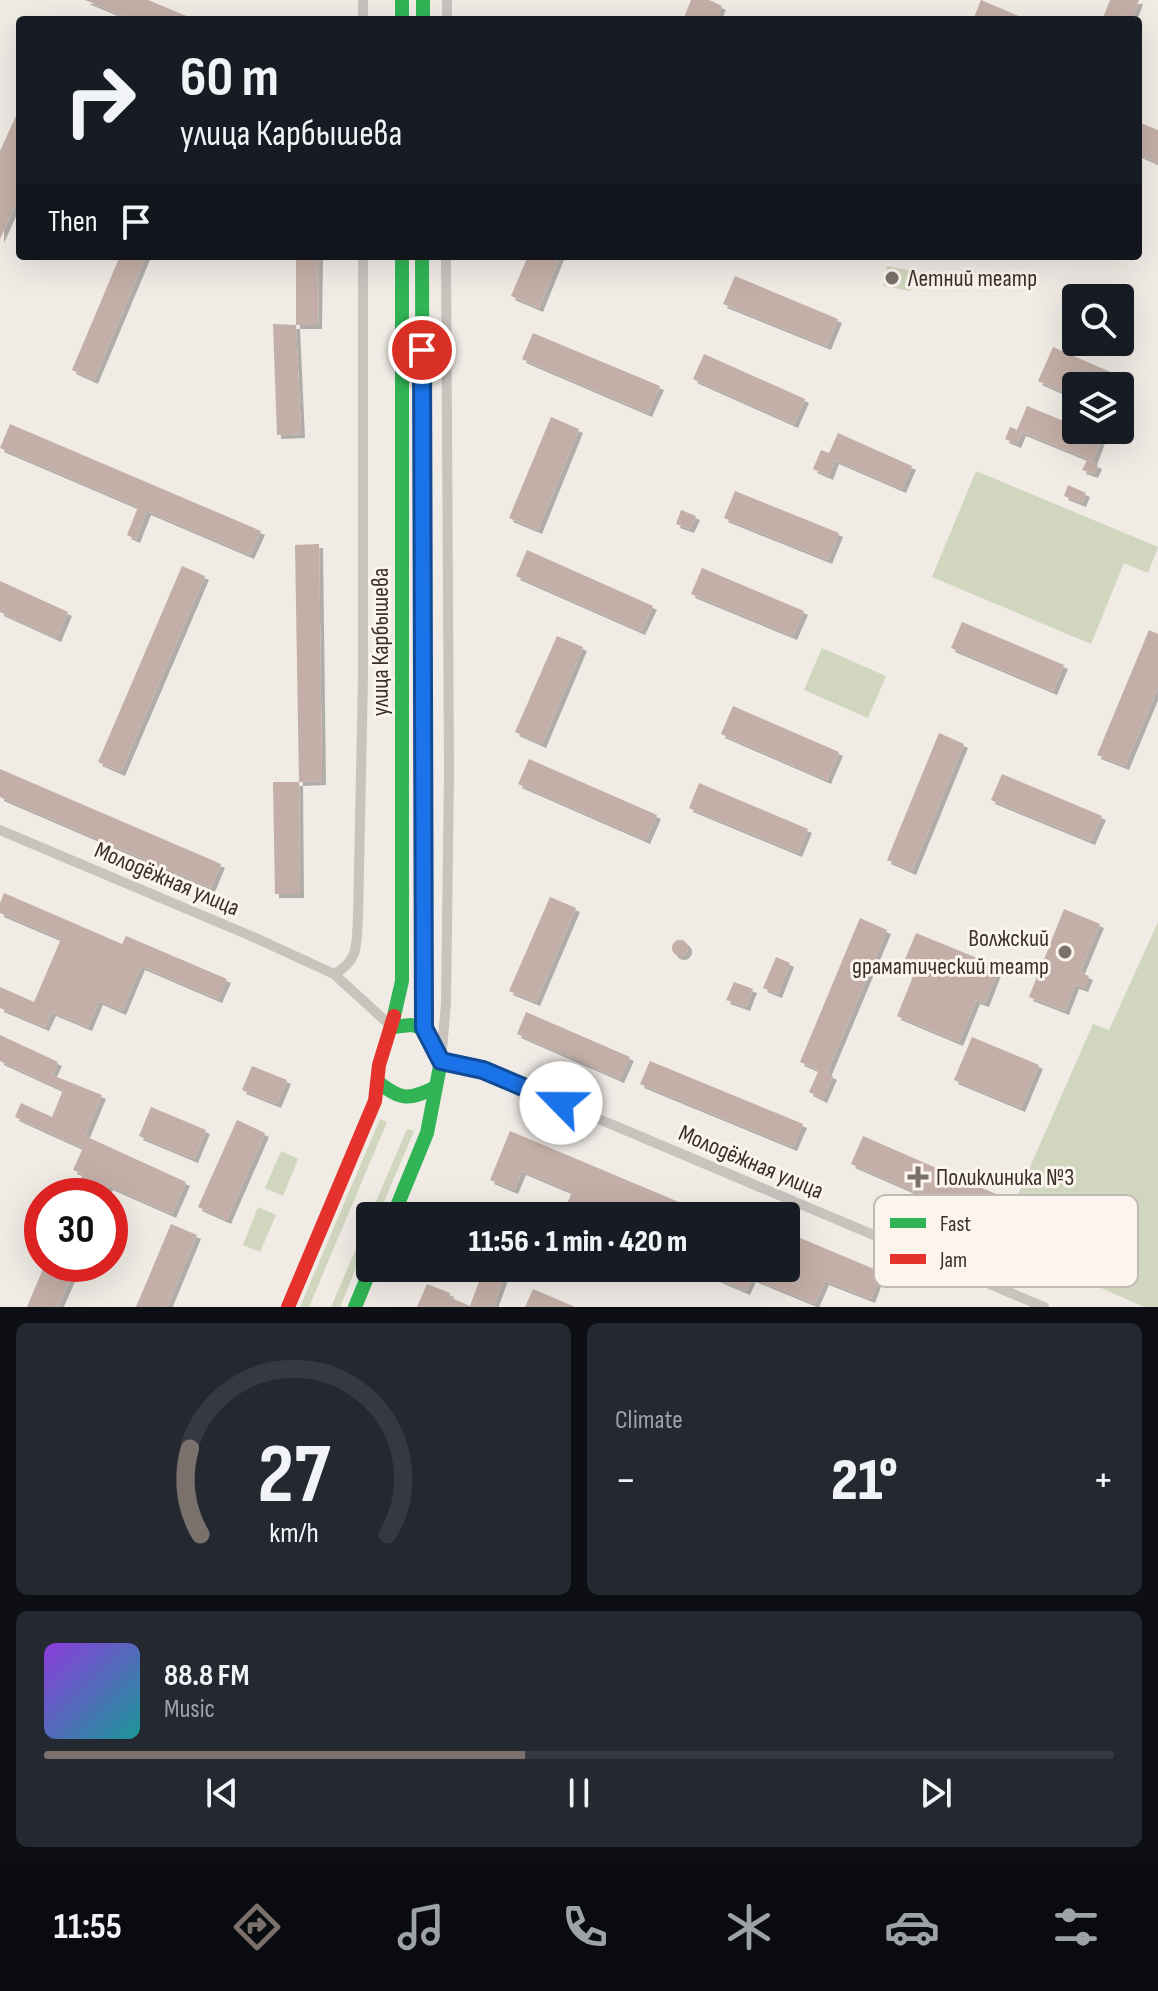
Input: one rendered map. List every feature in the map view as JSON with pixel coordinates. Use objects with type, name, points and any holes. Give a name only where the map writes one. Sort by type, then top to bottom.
[{"type":"street","name":"улица Карбышева","points":[[334,974],[345,968],[355,956],[358,918],[363,677],[363,260]]},
{"type":"street","name":"улица Карбышева","points":[[392,1027],[402,981],[402,260]]},
{"type":"street","name":"улица Карбышева","points":[[422,260],[424,1028]]},
{"type":"street","points":[[399,1202],[427,1133],[441,1061],[446,1003],[449,772],[446,260]]},
{"type":"street","name":"Молодёжная улица","points":[[0,830],[334,974],[392,1027]]},
{"type":"street","points":[[288,1307],[375,1101],[384,1043],[392,1027],[411,1025],[424,1028],[441,1061]]},
{"type":"street","name":"Молодёжная улица","points":[[441,1061],[483,1070],[874,1235]]},
{"type":"street","points":[[378,1082],[401,1099],[411,1099],[436,1087]]},
{"type":"street","points":[[355,1307],[365,1282]]},
{"type":"street","name":"Молодёжная улица","points":[[997,1287],[1044,1307]]},
{"type":"green space","points":[[887,266],[914,271],[910,291],[883,286]]},
{"type":"green space","points":[[976,471],[1158,547],[1148,573],[1124,563],[1091,644],[932,577]]},
{"type":"green space","points":[[822,648],[886,676],[868,718],[804,690]]},
{"type":"green space","points":[[1158,922],[1158,1307],[1144,1307],[1099,1287],[1138,1287],[1138,1195],[1018,1195],[1093,1024],[1109,1030]]},
{"type":"green space","points":[[380,1119],[387,1122],[309,1307],[300,1307]]},
{"type":"green space","points":[[407,1129],[414,1131],[384,1202],[376,1202]]},
{"type":"green space","points":[[281,1151],[298,1159],[283,1196],[265,1188]]},
{"type":"green space","points":[[258,1207],[276,1215],[260,1252],[243,1245]]},
{"type":"green space","points":[[356,1248],[356,1269],[340,1307],[331,1307]]},
{"type":"building","points":[[85,0],[148,0],[186,16],[123,16]]},
{"type":"building","points":[[691,0],[709,0],[722,6],[718,16],[685,16]]},
{"type":"building","points":[[981,0],[1019,16],[975,16]]},
{"type":"building","points":[[1110,0],[1139,0],[1133,16],[1104,16]]},
{"type":"building","points":[[16,116],[16,204],[0,239],[0,151]]},
{"type":"building","points":[[1142,124],[1158,130],[1158,163],[1142,156]]},
{"type":"building","points":[[118,260],[144,260],[94,380],[72,370]]},
{"type":"building","points":[[296,260],[319,260],[318,325],[296,325]]},
{"type":"building","points":[[526,260],[558,260],[539,308],[511,296]]},
{"type":"building","points":[[735,276],[838,319],[827,346],[723,304]]},
{"type":"building","points":[[273,324],[296,325],[301,434],[277,435]]},
{"type":"building","points":[[533,333],[660,386],[648,413],[522,359]]},
{"type":"building","points":[[1053,347],[1062,351],[1062,356],[1074,356],[1110,372],[1062,372],[1062,392],[1038,381]]},
{"type":"building","points":[[704,354],[805,399],[794,424],[693,379]]},
{"type":"building","points":[[1027,406],[1062,420],[1062,444],[1099,444],[1093,461],[1017,430]]},
{"type":"building","points":[[551,417],[579,429],[538,530],[509,518]]},
{"type":"building","points":[[10,424],[261,531],[250,555],[147,511],[136,539],[127,535],[138,507],[0,448]]},
{"type":"building","points":[[1010,427],[1022,432],[1017,444],[1005,439]]},
{"type":"building","points":[[838,433],[912,466],[902,489],[835,460],[829,476],[813,469],[821,450],[829,453]]},
{"type":"building","points":[[1087,460],[1098,465],[1094,474],[1082,470]]},
{"type":"building","points":[[1068,485],[1086,493],[1082,503],[1064,496]]},
{"type":"building","points":[[735,491],[839,533],[828,560],[724,518]]},
{"type":"building","points":[[681,510],[696,516],[690,529],[676,524]]},
{"type":"building","points":[[319,544],[322,781],[299,782],[295,545]]},
{"type":"building","points":[[527,550],[653,606],[641,631],[516,576]]},
{"type":"building","points":[[182,566],[205,576],[121,772],[98,762]]},
{"type":"building","points":[[702,568],[804,611],[793,636],[691,594]]},
{"type":"building","points":[[0,581],[68,612],[57,638],[0,612]]},
{"type":"building","points":[[962,622],[1064,665],[1053,691],[951,648]]},
{"type":"building","points":[[1149,630],[1158,634],[1158,687],[1125,766],[1097,755]]},
{"type":"building","points":[[557,636],[583,647],[542,744],[515,732]]},
{"type":"building","points":[[733,706],[839,752],[827,780],[721,734]]},
{"type":"building","points":[[939,733],[964,744],[912,871],[887,860]]},
{"type":"building","points":[[529,759],[657,815],[646,840],[518,784]]},
{"type":"building","points":[[0,769],[221,864],[211,888],[0,797]]},
{"type":"building","points":[[1002,774],[1102,816],[1091,841],[991,800]]},
{"type":"building","points":[[273,782],[299,782],[300,894],[275,894]]},
{"type":"building","points":[[699,783],[808,829],[798,853],[689,808]]},
{"type":"building","points":[[4,893],[122,944],[126,936],[227,979],[218,999],[141,966],[122,1011],[99,1001],[88,1027],[52,1012],[45,1027],[0,1008],[0,987],[34,1002],[61,939],[0,913]]},
{"type":"building","points":[[550,897],[576,908],[536,1002],[509,991]]},
{"type":"building","name":"Волжский драматический театр","points":[[1064,909],[1100,924],[1080,972],[1089,976],[1084,988],[1075,985],[1065,1011],[1029,997]]},
{"type":"building","points":[[860,918],[887,930],[827,1073],[833,1076],[823,1099],[809,1092],[819,1070],[800,1062]]},
{"type":"building","points":[[916,933],[999,967],[985,1003],[976,1000],[959,1042],[897,1016],[914,974],[901,969]]},
{"type":"building","points":[[680,940],[686,942],[686,954],[680,956],[674,954],[672,948],[674,942]]},
{"type":"building","points":[[776,957],[790,963],[778,994],[763,988]]},
{"type":"building","points":[[734,982],[753,989],[746,1007],[726,1000]]},
{"type":"building","points":[[526,1012],[630,1057],[620,1079],[517,1034]]},
{"type":"building","points":[[0,1035],[58,1062],[52,1075],[102,1095],[85,1136],[186,1182],[172,1214],[128,1194],[128,1178],[81,1178],[83,1174],[73,1170],[83,1148],[15,1117],[21,1103],[52,1117],[63,1090],[0,1061]]},
{"type":"building","points":[[972,1037],[1039,1065],[1021,1108],[954,1080]]},
{"type":"building","points":[[650,1061],[803,1124],[793,1147],[640,1084]]},
{"type":"building","points":[[252,1066],[287,1080],[277,1104],[242,1090]]},
{"type":"building","points":[[151,1107],[206,1130],[194,1159],[139,1136]]},
{"type":"building","points":[[237,1120],[265,1133],[227,1220],[198,1207]]},
{"type":"building","points":[[510,1131],[679,1202],[568,1202],[572,1192],[522,1171],[514,1190],[490,1180]]},
{"type":"building","name":"Поликлиника №3","points":[[863,1136],[998,1195],[922,1195],[851,1164]]},
{"type":"building","points":[[171,1224],[197,1235],[167,1307],[136,1307]]},
{"type":"building","points":[[800,1238],[874,1269],[875,1287],[871,1299],[825,1281],[815,1304],[762,1282],[800,1282]]},
{"type":"building","points":[[37,1282],[69,1282],[58,1307],[27,1307]]},
{"type":"building","points":[[479,1282],[502,1282],[493,1307],[417,1307],[427,1284],[450,1293],[449,1297],[470,1306]]},
{"type":"building","points":[[725,1282],[750,1282],[746,1291]]},
{"type":"building","points":[[533,1289],[575,1307],[525,1307]]},
{"type":"traffic: fast","points":[[402,0],[402,16]]},
{"type":"traffic: fast","points":[[423,0],[423,16]]},
{"type":"traffic: fast","points":[[394,1016],[402,981],[402,260]]},
{"type":"traffic: fast","points":[[399,1202],[427,1133],[441,1061],[424,1028],[422,260]]},
{"type":"traffic: fast","points":[[392,1027],[411,1025],[424,1028]]},
{"type":"traffic: fast","points":[[378,1082],[393,1093],[406,1096],[436,1087]]},
{"type":"traffic: fast","points":[[355,1307],[365,1282]]},
{"type":"traffic: jam","points":[[288,1307],[375,1101],[379,1065],[394,1016]]},
{"type":"place","name":"Летний театр","points":[[892,278]]},
{"type":"place","name":"Волжский драматический театр","points":[[1065,952]]},
{"type":"place","name":"Поликлиника №3","points":[[918,1177]]},
{"type":"route","points":[[422,350],[424,1028],[441,1061],[483,1070],[561,1103]]}]
